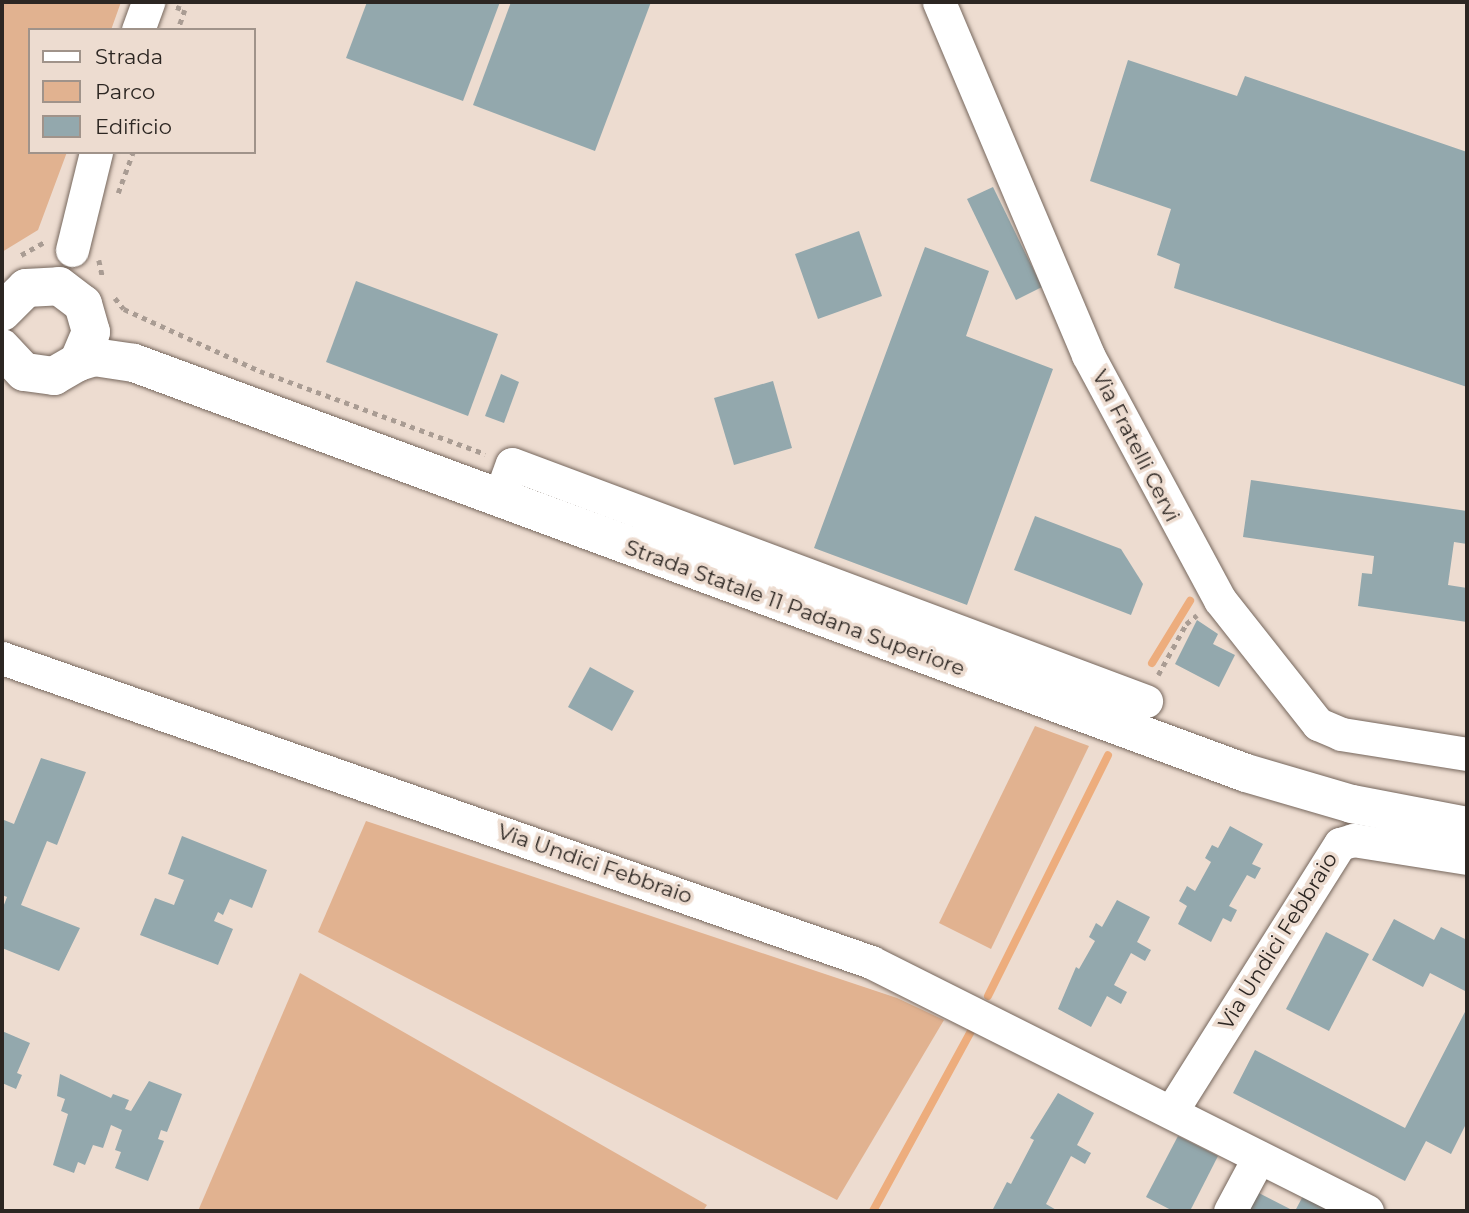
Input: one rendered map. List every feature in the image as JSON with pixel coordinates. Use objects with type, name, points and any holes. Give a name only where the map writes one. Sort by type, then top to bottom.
[{"type":"main road","name":"Strada Statale 11 Padana Superiore","points":[[36,289],[83,304],[100,341],[134,363]]},
{"type":"main road","points":[[78,362],[89,345],[91,326]]},
{"type":"main road","name":"Strada Statale 11 Padana Superiore","points":[[2,348],[17,368],[38,376],[61,374],[78,362],[94,357],[134,363],[506,482],[1220,764],[1343,802],[1467,834]]},
{"type":"street","points":[[139,28],[148,2]]},
{"type":"street","name":"Via Fratelli Cervi","points":[[939,2],[1088,355],[1220,600],[1306,713],[1329,730],[1467,754]]},
{"type":"street","points":[[36,289],[74,246],[96,154]]},
{"type":"street","points":[[506,482],[1146,701]]},
{"type":"street","name":"Via Undici Febbraio","points":[[2,658],[836,948],[887,969],[1367,1211]]},
{"type":"street","name":"Via Undici Febbraio","points":[[1171,1112],[1340,844],[1467,834]]},
{"type":"street","points":[[1230,1211],[1259,1157]]},
{"type":"path","points":[[57,235],[74,246],[97,250],[36,289],[57,235]]},
{"type":"path","points":[[111,293],[124,309],[506,482]]},
{"type":"path","points":[[1146,701],[1186,624],[1220,600]]},
{"type":"green space","points":[[2,2],[121,2],[112,28],[28,28],[28,154],[66,154],[38,230],[2,252]]},
{"type":"green space","points":[[1035,726],[1089,746],[991,949],[939,923]]},
{"type":"green space","points":[[366,821],[897,998],[944,1020],[837,1200],[318,932]]},
{"type":"green space","points":[[300,973],[707,1205],[703,1211],[198,1211]]},
{"type":"building","points":[[367,2],[500,2],[463,101],[346,58]]},
{"type":"building","points":[[511,2],[651,2],[595,151],[473,105]]},
{"type":"building","points":[[1128,60],[1237,96],[1245,76],[1467,152],[1467,387],[1174,288],[1180,264],[1157,255],[1171,209],[1090,181]]},
{"type":"building","points":[[993,187],[1042,287],[1016,300],[967,199]]},
{"type":"building","points":[[859,231],[882,296],[818,319],[795,254]]},
{"type":"building","points":[[925,247],[989,271],[966,336],[1053,369],[967,605],[814,548]]},
{"type":"building","points":[[356,281],[498,334],[468,416],[326,362]]},
{"type":"building","points":[[501,374],[519,382],[504,423],[485,416]]},
{"type":"building","points":[[773,381],[792,448],[734,465],[714,398]]},
{"type":"building","points":[[1251,480],[1467,511],[1467,544],[1454,542],[1448,585],[1467,588],[1467,622],[1358,606],[1362,573],[1372,574],[1374,556],[1243,537]]},
{"type":"building","points":[[1035,516],[1121,549],[1143,584],[1131,615],[1014,570]]},
{"type":"building","points":[[1197,620],[1218,634],[1213,644],[1235,655],[1219,687],[1175,664]]},
{"type":"building","points":[[590,667],[634,691],[612,731],[568,707]]},
{"type":"building","points":[[41,758],[86,772],[57,845],[47,841],[21,905],[80,928],[59,971],[2,948],[2,910],[7,897],[2,895],[2,825],[4,820],[14,824]]},
{"type":"building","points":[[1230,826],[1263,844],[1252,864],[1261,868],[1255,879],[1247,875],[1229,906],[1237,910],[1231,922],[1223,918],[1211,942],[1178,924],[1187,906],[1179,901],[1187,886],[1195,891],[1211,862],[1205,858],[1212,845],[1218,848]]},
{"type":"building","points":[[182,836],[267,870],[252,908],[230,899],[223,915],[218,912],[214,921],[233,929],[218,965],[140,935],[155,898],[174,905],[184,880],[168,874]]},
{"type":"building","points":[[1117,900],[1150,917],[1137,942],[1151,950],[1145,961],[1131,953],[1114,985],[1127,992],[1121,1004],[1107,996],[1091,1027],[1058,1009],[1076,967],[1079,969],[1095,941],[1089,937],[1096,923],[1102,927]]},
{"type":"building","points":[[1394,919],[1434,940],[1441,927],[1467,940],[1467,992],[1430,973],[1423,987],[1372,960]]},
{"type":"building","points":[[1326,932],[1369,954],[1329,1031],[1286,1009]]},
{"type":"building","points":[[1467,1008],[1467,1122],[1451,1154],[1426,1141],[1405,1181],[1233,1093],[1255,1050],[1405,1128]]},
{"type":"building","points":[[2,1031],[30,1043],[17,1073],[22,1075],[16,1089],[2,1083]]},
{"type":"building","points":[[60,1074],[111,1098],[113,1094],[129,1100],[125,1109],[131,1111],[149,1081],[182,1094],[167,1132],[161,1130],[158,1139],[164,1141],[148,1181],[115,1168],[121,1152],[115,1150],[122,1130],[111,1125],[103,1148],[93,1145],[85,1165],[78,1162],[74,1173],[53,1165],[68,1114],[61,1111],[65,1099],[57,1096]]},
{"type":"building","points":[[1058,1093],[1094,1113],[1077,1145],[1091,1153],[1085,1164],[1071,1156],[1046,1204],[1058,1211],[993,1209],[1007,1182],[1011,1184],[1034,1140],[1030,1138]]},
{"type":"building","points":[[1178,1136],[1218,1156],[1190,1211],[1173,1211],[1146,1197]]},
{"type":"building","points":[[1253,1190],[1294,1211],[1242,1211]]},
{"type":"building","points":[[1303,1196],[1333,1211],[1295,1211]]},
{"type":"waterway","points":[[1152,663],[1190,601]]},
{"type":"waterway","points":[[988,996],[1108,755]]},
{"type":"waterway","points":[[873,1211],[971,1031]]}]
